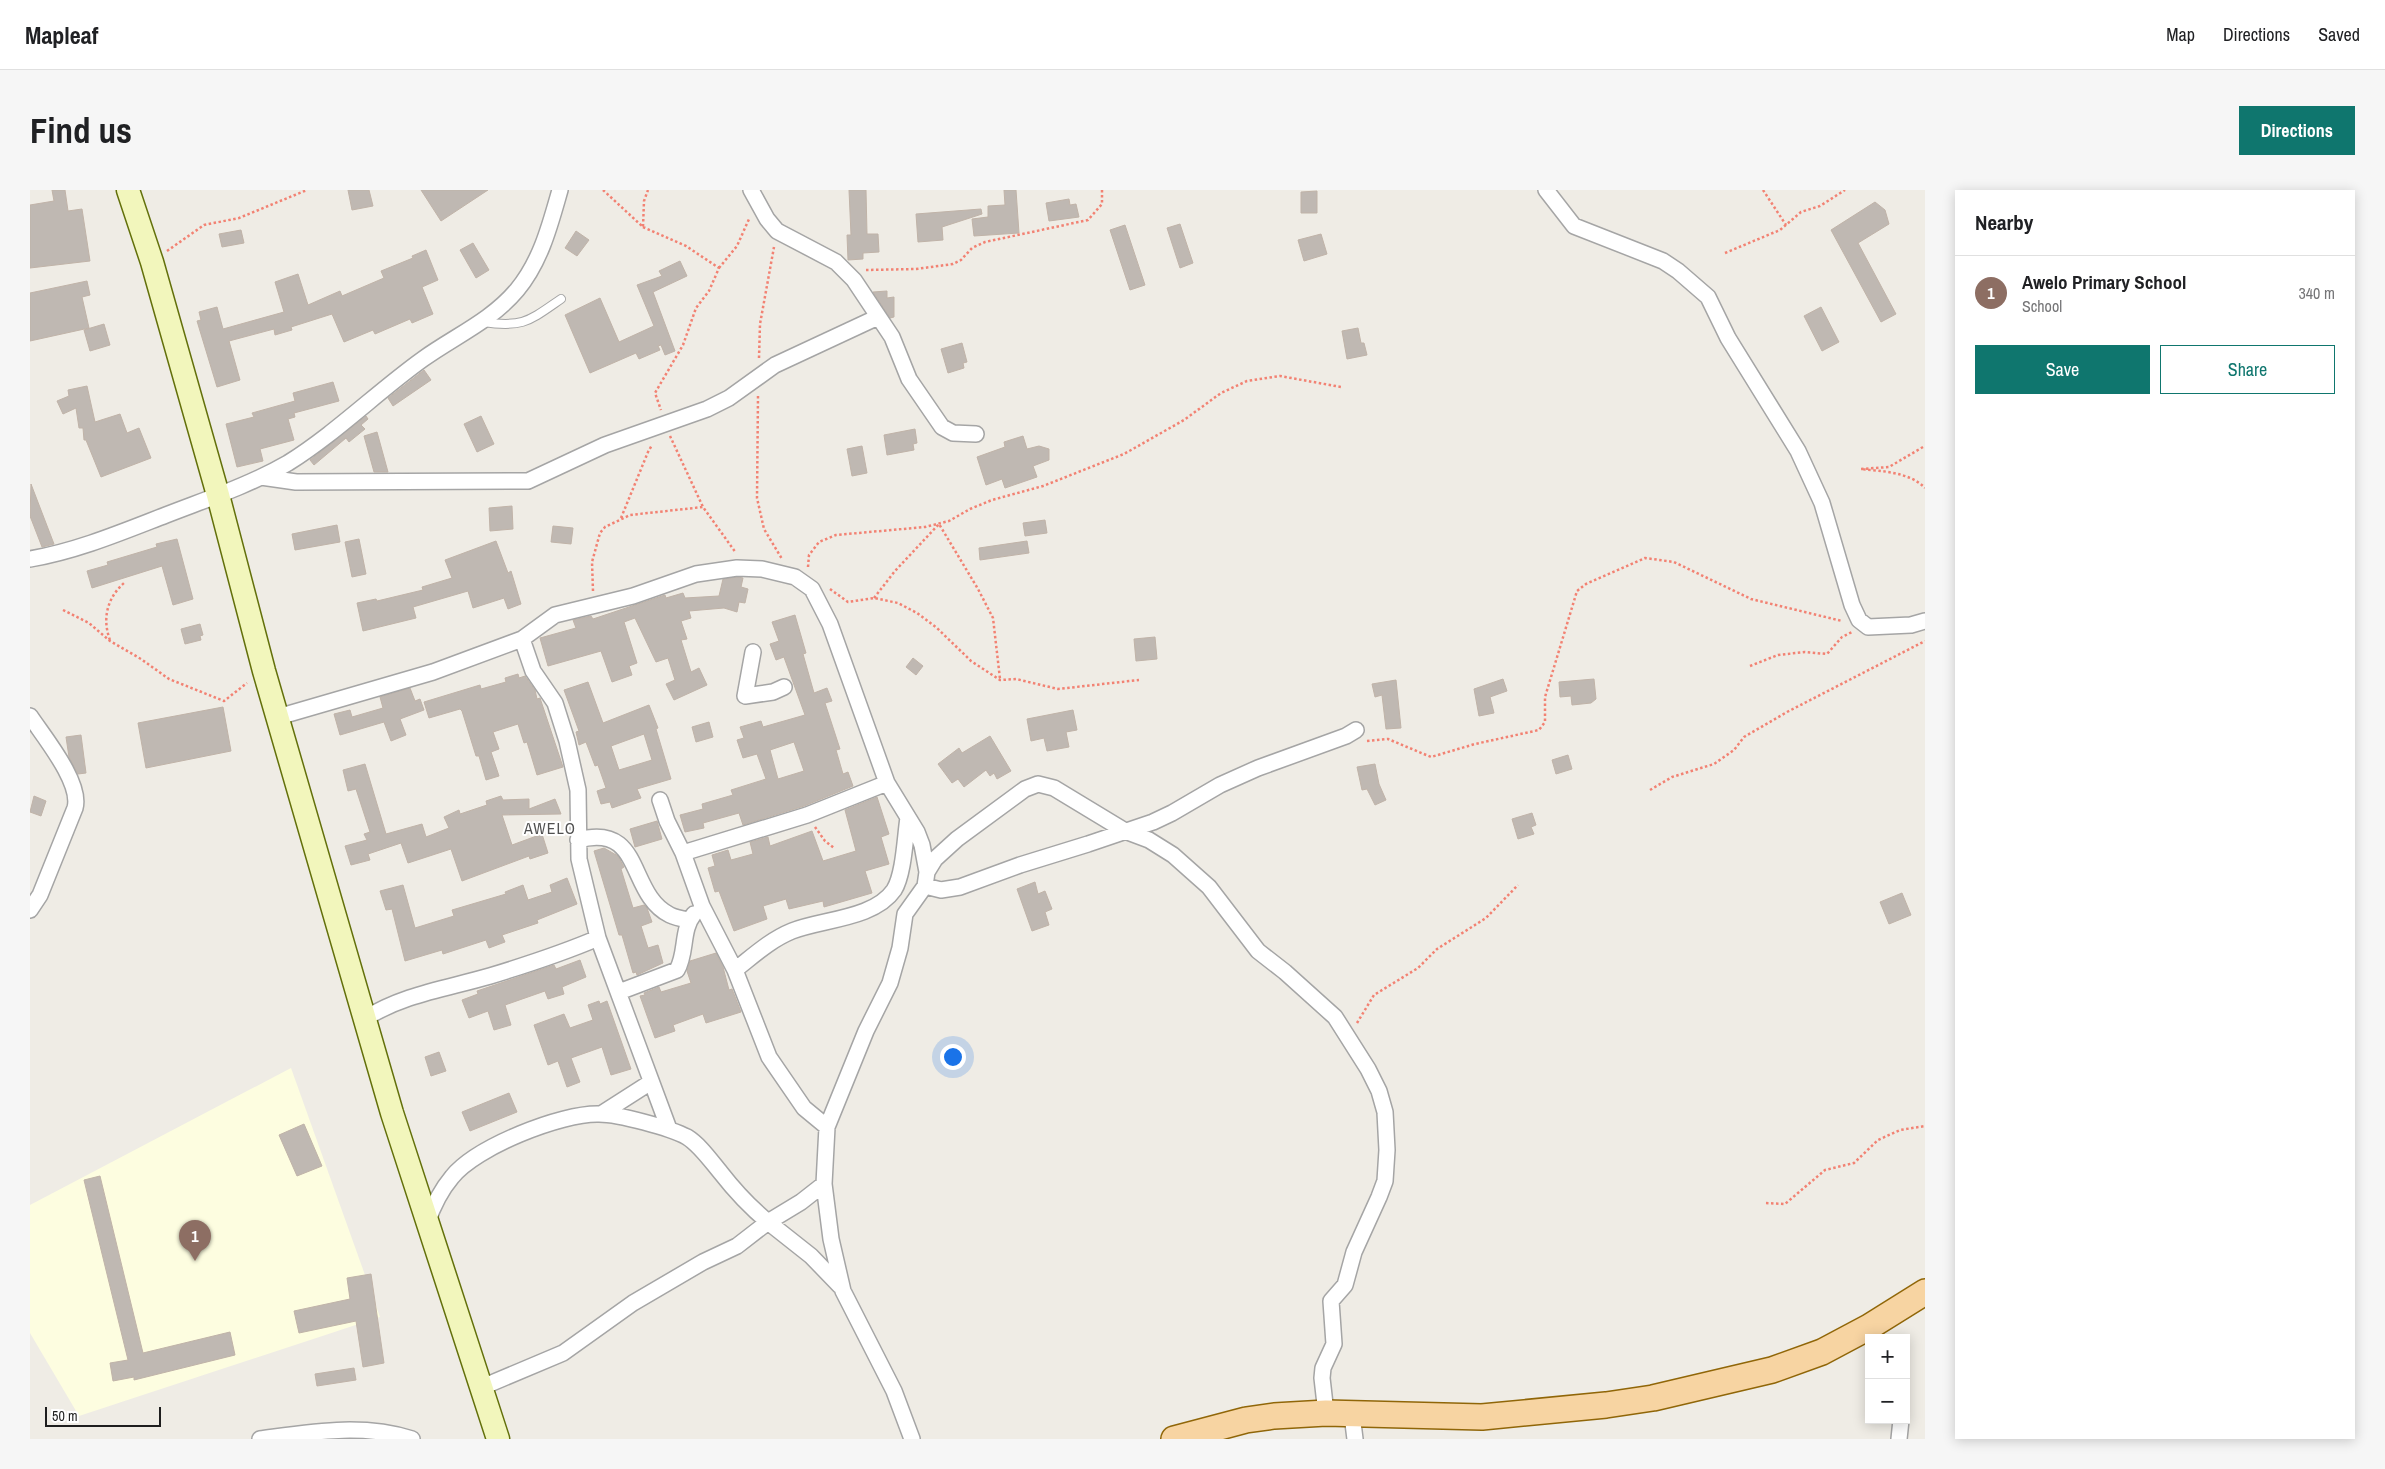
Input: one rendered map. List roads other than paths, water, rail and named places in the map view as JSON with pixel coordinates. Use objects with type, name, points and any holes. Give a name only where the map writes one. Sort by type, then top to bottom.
[{"type":"main road","points":[[1174,1439],[1274,1416],[1326,1413],[1353,1427],[1606,1405],[1652,1398],[1772,1370],[1822,1352],[1872,1332],[1925,1292]]},
{"type":"street","points":[[128,190],[152,262],[218,495],[264,671],[364,1019],[427,1223],[498,1439]]},
{"type":"street","points":[[30,560],[68,551],[218,495],[287,463],[323,439],[423,359],[482,322],[517,290],[532,268],[546,236],[560,190]]},
{"type":"street","points":[[1546,190],[1574,226],[1663,261],[1678,271],[1708,297],[1728,338],[1798,452],[1822,503],[1852,605],[1861,622],[1868,627],[1883,628],[1925,621]]},
{"type":"street","points":[[752,193],[777,231],[836,262],[854,280],[892,336],[909,378],[934,418],[949,432],[976,434]]},
{"type":"street","points":[[261,476],[296,482],[522,482],[550,472],[575,458],[605,445],[719,404],[758,377],[797,354],[878,317]]},
{"type":"street","points":[[278,718],[433,672],[522,639],[555,615],[633,596],[696,574],[748,568],[800,580],[817,597],[830,624],[887,783],[922,845],[926,879],[941,890],[967,885],[1020,865],[1125,831],[1172,813],[1220,786],[1250,772],[1346,736],[1357,736]]},
{"type":"street","points":[[522,639],[533,671],[555,703],[562,724],[578,790],[579,858],[598,938],[669,1130]]},
{"type":"street","points":[[753,652],[744,696],[773,692],[784,686]]},
{"type":"street","points":[[30,716],[61,764],[73,786],[76,799],[75,808],[40,895],[30,910]]},
{"type":"street","points":[[683,853],[807,815],[887,783]]},
{"type":"street","points":[[912,1439],[894,1391],[843,1291],[830,1239],[824,1184],[827,1127],[866,1031],[890,982],[900,948],[905,914],[926,879],[935,859],[957,839],[1025,789],[1035,785],[1054,788],[1125,831],[1143,837],[1165,850],[1209,887],[1258,951],[1285,972],[1335,1017],[1374,1079],[1383,1102],[1386,1124],[1387,1164],[1380,1197],[1354,1252],[1344,1285],[1331,1301],[1334,1344],[1323,1368],[1322,1378],[1326,1413]]},
{"type":"street","points":[[660,800],[667,821],[683,853],[702,906],[735,970],[774,1066],[804,1108],[827,1127]]},
{"type":"street","points":[[735,970],[772,941],[793,931],[858,913],[878,904],[889,896],[898,882],[908,818]]},
{"type":"street","points":[[578,840],[610,837],[627,852],[649,896],[670,915],[689,920]]},
{"type":"street","points":[[619,992],[677,970],[681,961],[689,920],[702,906]]},
{"type":"street","points":[[364,1019],[404,998],[492,976],[566,952],[598,938]]},
{"type":"street","points":[[601,1114],[651,1082]]},
{"type":"street","points":[[427,1223],[433,1206],[442,1190],[465,1164],[550,1121],[601,1114],[669,1130],[689,1138],[751,1208],[811,1256],[843,1291]]},
{"type":"street","points":[[480,1388],[563,1353],[633,1303],[704,1262],[737,1246],[768,1222],[801,1202],[824,1184]]},
{"type":"street","points":[[1899,1439],[1901,1424]]},
{"type":"street","points":[[260,1439],[325,1430],[372,1430],[412,1439]]},
{"type":"lane","points":[[482,322],[507,326],[519,325],[561,300]]},
{"type":"place","name":"Awelo Primary School","points":[[195,1261]]},
{"type":"district","name":"AWELO","points":[[550,828]]}]
